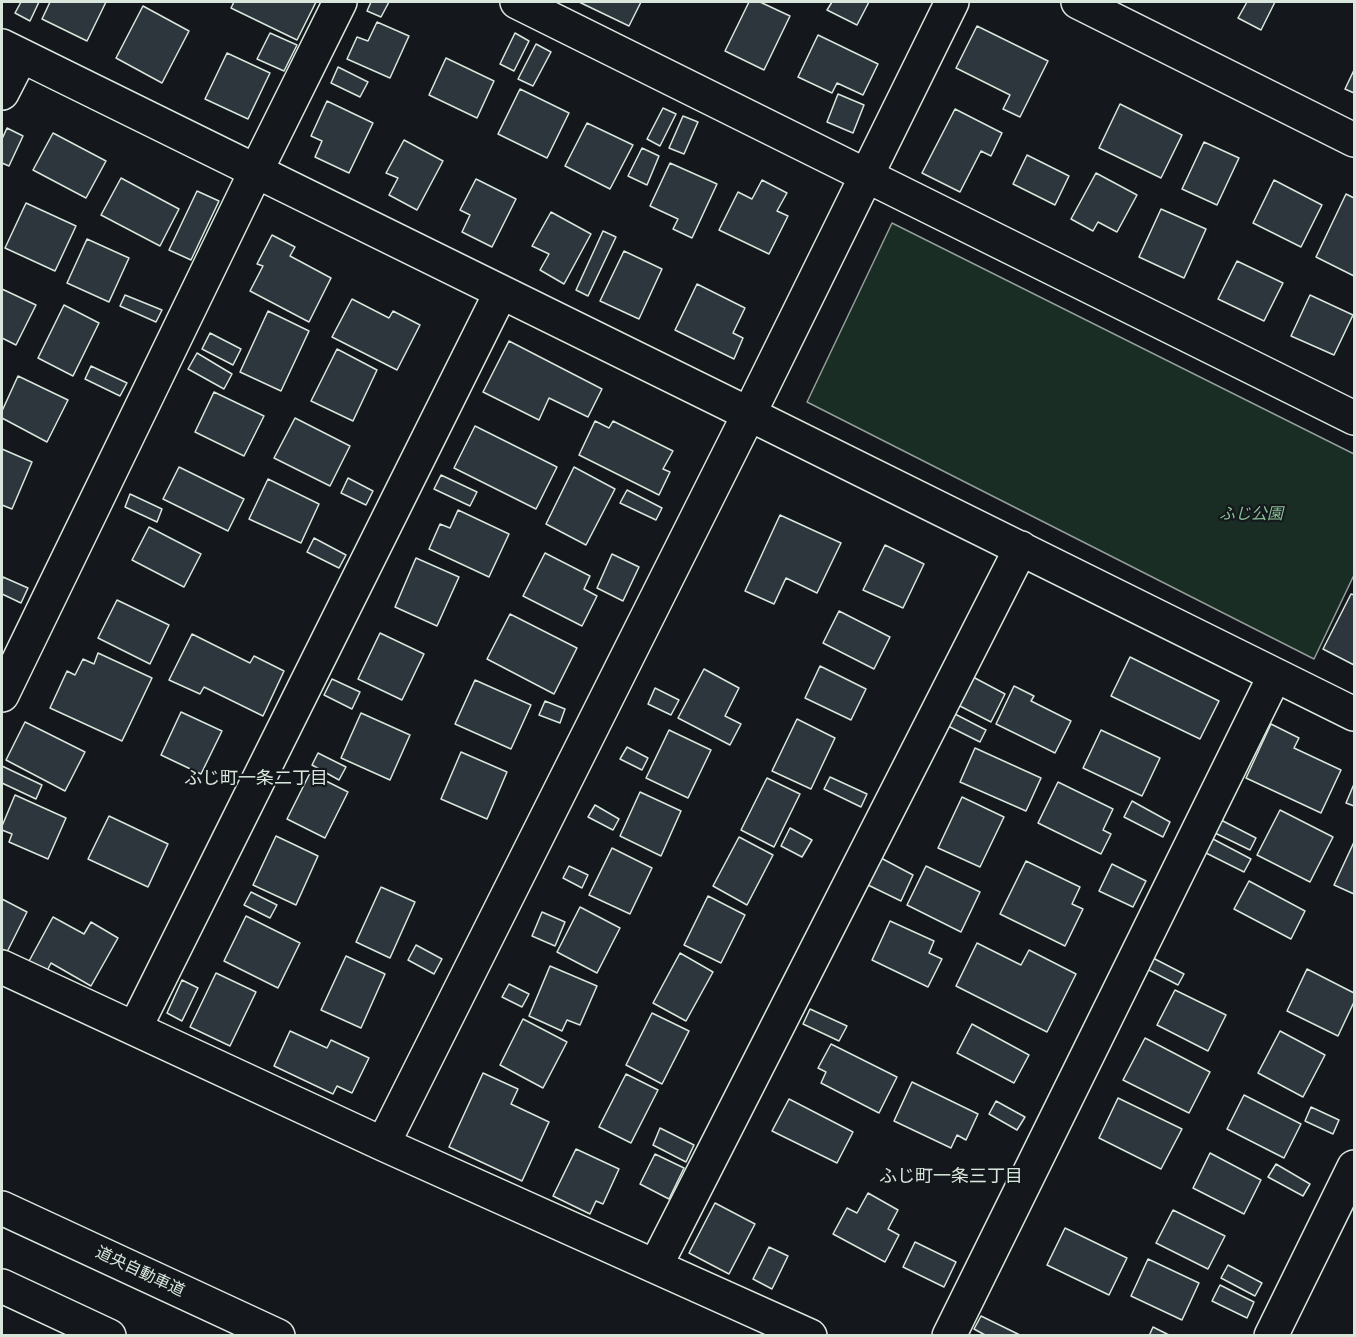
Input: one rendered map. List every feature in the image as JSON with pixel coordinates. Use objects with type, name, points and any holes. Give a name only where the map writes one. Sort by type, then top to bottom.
[{"type":"main road","points":[[2,695],[340,2]]},
{"type":"main road","points":[[517,2],[1354,418]]},
{"type":"main road","points":[[383,1144],[749,414],[952,2]]},
{"type":"main road","points":[[1078,2],[1354,140]]},
{"type":"main road","points":[[2,93],[11,51],[1354,714]]},
{"type":"main road","points":[[135,1028],[501,292]]},
{"type":"main road","points":[[656,1265],[1020,548]]},
{"type":"main road","points":[[949,1335],[1275,675]]},
{"type":"main road","points":[[2,967],[383,1144],[810,1335]]},
{"type":"main road","points":[[1271,1335],[1354,1167]]},
{"type":"main road","name":"道央自動車道","points":[[2,1208],[278,1335]]},
{"type":"main road","points":[[2,1286],[109,1335]]},
{"type":"green space","name":"ふじ公園","points":[[892,223],[1354,454],[1354,575],[1314,659],[807,402]]},
{"type":"building","points":[[21,2],[39,2],[30,21],[15,13]]},
{"type":"building","points":[[50,2],[106,2],[87,41],[42,19]]},
{"type":"building","points":[[234,2],[316,2],[297,40],[231,8]]},
{"type":"building","points":[[371,2],[389,2],[381,17],[367,11]]},
{"type":"building","points":[[579,2],[641,2],[629,26]]},
{"type":"building","points":[[749,2],[760,2],[790,16],[764,70],[725,51]]},
{"type":"building","points":[[832,2],[869,2],[857,25],[827,10]]},
{"type":"building","points":[[1247,2],[1275,2],[1261,30],[1238,18]]},
{"type":"building","points":[[143,6],[189,31],[162,83],[116,58]]},
{"type":"building","points":[[377,22],[409,36],[390,78],[347,59],[357,37],[368,41]]},
{"type":"building","points":[[977,26],[1048,61],[1020,117],[1003,109],[1010,95],[956,68]]},
{"type":"building","points":[[270,33],[297,45],[284,71],[257,59]]},
{"type":"building","points":[[515,33],[529,41],[514,71],[500,64]]},
{"type":"building","points":[[818,35],[878,64],[863,95],[837,83],[832,93],[798,77]]},
{"type":"building","points":[[536,44],[551,52],[533,86],[518,79]]},
{"type":"building","points":[[227,53],[270,73],[248,119],[205,99]]},
{"type":"building","points":[[446,58],[494,81],[477,118],[429,95]]},
{"type":"building","points":[[338,67],[368,82],[360,97],[331,83]]},
{"type":"building","points":[[1354,70],[1354,93],[1345,89]]},
{"type":"building","points":[[520,89],[569,113],[547,158],[498,134]]},
{"type":"building","points":[[838,94],[864,105],[853,133],[827,122]]},
{"type":"building","points":[[327,101],[373,123],[349,173],[315,157],[322,141],[311,136]]},
{"type":"building","points":[[1120,104],[1182,135],[1161,178],[1099,148]]},
{"type":"building","points":[[663,108],[676,114],[660,146],[647,139]]},
{"type":"building","points":[[955,109],[1002,133],[991,156],[981,151],[960,192],[922,173]]},
{"type":"building","points":[[683,116],[698,122],[684,154],[669,148]]},
{"type":"building","points":[[587,123],[633,145],[610,189],[565,166]]},
{"type":"building","points":[[7,128],[23,136],[9,166],[2,163],[2,139]]},
{"type":"building","points":[[53,133],[106,161],[86,198],[33,170]]},
{"type":"building","points":[[404,140],[443,161],[417,210],[389,195],[398,178],[386,173]]},
{"type":"building","points":[[1204,142],[1239,158],[1217,205],[1182,189]]},
{"type":"building","points":[[642,148],[659,156],[647,185],[628,176]]},
{"type":"building","points":[[1027,155],[1069,176],[1055,205],[1013,184]]},
{"type":"building","points":[[670,163],[717,184],[692,238],[673,229],[678,219],[650,206]]},
{"type":"building","points":[[1096,173],[1137,195],[1117,232],[1098,222],[1093,231],[1071,219]]},
{"type":"building","points":[[121,178],[179,209],[160,246],[101,215]]},
{"type":"building","points":[[476,179],[516,199],[492,247],[462,232],[470,215],[460,210]]},
{"type":"building","points":[[762,180],[787,193],[777,211],[788,216],[769,254],[719,230],[738,192],[752,199]]},
{"type":"building","points":[[1274,180],[1322,205],[1301,247],[1253,223]]},
{"type":"building","points":[[197,191],[219,201],[191,260],[169,250]]},
{"type":"building","points":[[1346,194],[1354,198],[1354,276],[1316,257]]},
{"type":"building","points":[[26,203],[76,226],[55,271],[5,248]]},
{"type":"building","points":[[1161,209],[1206,229],[1184,278],[1139,257]]},
{"type":"building","points":[[551,212],[591,234],[564,284],[540,270],[549,254],[532,246]]},
{"type":"building","points":[[603,231],[616,237],[588,296],[576,290]]},
{"type":"building","points":[[272,235],[295,247],[290,256],[331,278],[309,322],[250,291],[263,266],[257,264]]},
{"type":"building","points":[[87,239],[129,258],[109,302],[67,283]]},
{"type":"building","points":[[624,251],[662,269],[639,319],[600,301]]},
{"type":"building","points":[[1237,261],[1283,283],[1264,321],[1218,299]]},
{"type":"building","points":[[697,284],[745,308],[733,333],[743,338],[734,359],[675,330]]},
{"type":"building","points":[[2,289],[36,305],[16,345],[2,338]]},
{"type":"building","points":[[125,295],[162,310],[156,322],[120,306]]},
{"type":"building","points":[[1310,295],[1353,315],[1334,355],[1291,336]]},
{"type":"building","points":[[352,299],[389,318],[393,311],[420,325],[397,370],[332,337]]},
{"type":"building","points":[[64,305],[99,323],[73,376],[38,358]]},
{"type":"building","points":[[268,311],[309,331],[281,391],[240,372]]},
{"type":"building","points":[[210,333],[241,349],[233,365],[202,349]]},
{"type":"building","points":[[509,341],[602,389],[588,417],[549,398],[539,420],[483,392]]},
{"type":"building","points":[[337,349],[377,370],[353,421],[311,401]]},
{"type":"building","points":[[197,353],[232,374],[224,389],[188,369]]},
{"type":"building","points":[[91,366],[127,383],[120,396],[85,379]]},
{"type":"building","points":[[18,376],[68,400],[47,442],[2,418],[2,411]]},
{"type":"building","points":[[214,392],[264,416],[244,456],[195,432]]},
{"type":"building","points":[[295,418],[350,446],[330,486],[274,458]]},
{"type":"building","points":[[595,421],[609,428],[613,421],[673,451],[663,469],[670,472],[659,495],[579,455]]},
{"type":"building","points":[[475,426],[557,467],[536,509],[454,468]]},
{"type":"building","points":[[2,449],[32,462],[12,509],[2,505]]},
{"type":"building","points":[[179,467],[244,499],[228,531],[163,499]]},
{"type":"building","points":[[574,467],[615,489],[586,545],[546,524]]},
{"type":"building","points":[[441,475],[477,492],[470,506],[434,489]]},
{"type":"building","points":[[348,478],[373,491],[366,505],[341,493]]},
{"type":"building","points":[[268,479],[319,504],[301,543],[249,519]]},
{"type":"building","points":[[627,490],[662,508],[656,520],[620,503]]},
{"type":"building","points":[[130,494],[162,509],[157,522],[125,507]]},
{"type":"building","points":[[458,510],[509,534],[489,577],[429,549],[440,524],[450,528]]},
{"type":"building","points":[[780,515],[841,543],[817,593],[786,578],[774,604],[745,591]]},
{"type":"building","points":[[149,527],[201,554],[184,587],[132,560]]},
{"type":"building","points":[[314,538],[346,555],[339,568],[307,552]]},
{"type":"building","points":[[885,545],[924,564],[903,608],[863,590]]},
{"type":"building","points":[[545,553],[590,576],[584,589],[597,596],[582,626],[523,596]]},
{"type":"building","points":[[612,554],[639,567],[623,601],[597,588]]},
{"type":"building","points":[[416,558],[459,577],[437,626],[395,607]]},
{"type":"building","points":[[3,577],[28,588],[21,603],[2,594]]},
{"type":"building","points":[[1351,594],[1354,595],[1354,665],[1323,649]]},
{"type":"building","points":[[117,600],[169,625],[150,664],[98,638]]},
{"type":"building","points":[[839,611],[890,637],[874,669],[823,643]]},
{"type":"building","points":[[510,614],[577,648],[554,694],[487,659]]},
{"type":"building","points":[[380,633],[424,654],[402,700],[358,679]]},
{"type":"building","points":[[192,634],[250,663],[254,656],[284,671],[263,716],[204,687],[200,694],[169,680]]},
{"type":"building","points":[[98,653],[152,678],[122,741],[50,708],[67,671],[75,675],[83,659],[94,664]]},
{"type":"building","points":[[1130,657],[1219,701],[1200,739],[1111,696]]},
{"type":"building","points":[[820,666],[866,689],[851,720],[805,698]]},
{"type":"building","points":[[704,669],[739,688],[725,716],[741,724],[730,745],[678,718]]},
{"type":"building","points":[[973,677],[1005,694],[991,722],[958,705]]},
{"type":"building","points":[[332,679],[360,692],[352,709],[324,695]]},
{"type":"building","points":[[475,680],[531,705],[511,749],[455,724]]},
{"type":"building","points":[[1014,686],[1034,696],[1031,701],[1071,721],[1055,753],[996,724]]},
{"type":"building","points":[[655,688],[679,700],[671,715],[648,704]]},
{"type":"building","points":[[545,701],[565,709],[560,723],[539,715]]},
{"type":"building","points":[[181,712],[222,731],[201,774],[161,755]]},
{"type":"building","points":[[361,713],[410,735],[390,780],[341,758]]},
{"type":"building","points":[[955,714],[986,730],[980,742],[948,726]]},
{"type":"building","points":[[797,719],[835,738],[811,789],[772,771]]},
{"type":"building","points":[[25,722],[85,752],[65,791],[6,760]]},
{"type":"building","points":[[1271,724],[1299,738],[1294,748],[1341,770],[1321,813],[1246,778]]},
{"type":"building","points":[[669,730],[711,750],[688,798],[646,778]]},
{"type":"building","points":[[1101,730],[1160,758],[1142,796],[1083,768]]},
{"type":"building","points":[[627,747],[648,758],[642,770],[620,759]]},
{"type":"building","points":[[975,748],[1041,778],[1026,811],[960,782]]},
{"type":"building","points":[[461,752],[507,772],[487,819],[441,799]]},
{"type":"building","points":[[318,753],[346,767],[339,780],[312,765]]},
{"type":"building","points":[[2,766],[42,785],[36,799],[2,783]]},
{"type":"building","points":[[310,773],[348,792],[325,838],[287,819]]},
{"type":"building","points":[[830,777],[867,794],[861,807],[824,789]]},
{"type":"building","points":[[767,778],[800,794],[774,847],[741,830]]},
{"type":"building","points":[[1058,782],[1113,809],[1103,830],[1111,834],[1101,854],[1038,823]]},
{"type":"building","points":[[1354,784],[1354,806],[1346,803]]},
{"type":"building","points":[[640,792],[681,811],[661,856],[620,836]]},
{"type":"building","points":[[15,795],[66,818],[48,859],[9,842],[12,834],[2,830]]},
{"type":"building","points":[[962,797],[1004,817],[980,867],[938,848]]},
{"type":"building","points":[[1132,801],[1170,822],[1163,837],[1124,817]]},
{"type":"building","points":[[595,805],[619,819],[613,830],[588,817]]},
{"type":"building","points":[[1280,810],[1333,837],[1310,882],[1257,855]]},
{"type":"building","points":[[109,816],[168,844],[148,887],[88,859]]},
{"type":"building","points":[[1221,820],[1256,838],[1250,850],[1215,833]]},
{"type":"building","points":[[790,828],[812,840],[802,857],[781,846]]},
{"type":"building","points":[[276,836],[318,856],[296,905],[253,885]]},
{"type":"building","points":[[739,837],[773,855],[747,905],[713,886]]},
{"type":"building","points":[[1213,839],[1251,859],[1244,872],[1206,853]]},
{"type":"building","points":[[1354,842],[1354,894],[1334,885]]},
{"type":"building","points":[[612,848],[652,868],[630,914],[589,895]]},
{"type":"building","points":[[881,858],[913,875],[901,901],[868,885]]},
{"type":"building","points":[[1026,861],[1080,887],[1072,904],[1083,909],[1065,946],[1000,914]]},
{"type":"building","points":[[1112,864],[1146,881],[1133,907],[1099,891]]},
{"type":"building","points":[[569,866],[588,875],[582,888],[563,878]]},
{"type":"building","points":[[926,866],[980,892],[961,932],[907,905]]},
{"type":"building","points":[[1249,881],[1305,911],[1291,939],[1234,909]]},
{"type":"building","points":[[381,887],[415,902],[390,958],[356,942]]},
{"type":"building","points":[[251,892],[277,905],[270,918],[244,905]]},
{"type":"building","points":[[708,896],[745,915],[721,963],[684,945]]},
{"type":"building","points":[[2,899],[27,912],[7,952],[2,949]]},
{"type":"building","points":[[580,907],[620,928],[597,973],[557,952]]},
{"type":"building","points":[[542,912],[565,922],[555,946],[532,936]]},
{"type":"building","points":[[246,916],[300,943],[278,988],[224,961]]},
{"type":"building","points":[[53,917],[84,934],[91,922],[118,938],[91,986],[51,963],[46,973],[28,963]]},
{"type":"building","points":[[890,921],[934,941],[929,953],[942,959],[928,987],[872,960]]},
{"type":"building","points":[[977,943],[1021,965],[1029,950],[1076,974],[1047,1032],[956,986]]},
{"type":"building","points":[[416,945],[442,959],[434,974],[408,960]]},
{"type":"building","points":[[680,953],[713,972],[686,1021],[653,1003]]},
{"type":"building","points":[[346,956],[385,974],[361,1028],[321,1010]]},
{"type":"building","points":[[1151,957],[1184,974],[1178,985],[1145,968]]},
{"type":"building","points":[[550,966],[597,986],[580,1025],[567,1020],[562,1031],[529,1016]]},
{"type":"building","points":[[1307,969],[1354,993],[1354,1002],[1338,1036],[1287,1011]]},
{"type":"building","points":[[216,973],[256,992],[230,1046],[190,1027]]},
{"type":"building","points":[[182,980],[198,988],[182,1021],[167,1013]]},
{"type":"building","points":[[509,984],[529,994],[522,1007],[502,997]]},
{"type":"building","points":[[1175,990],[1226,1015],[1208,1051],[1157,1025]]},
{"type":"building","points":[[810,1009],[847,1026],[839,1041],[803,1024]]},
{"type":"building","points":[[652,1013],[689,1031],[662,1084],[626,1065]]},
{"type":"building","points":[[523,1019],[567,1042],[543,1088],[500,1065]]},
{"type":"building","points":[[972,1024],[1029,1055],[1014,1083],[957,1053]]},
{"type":"building","points":[[290,1031],[327,1048],[331,1040],[369,1058],[352,1093],[337,1086],[333,1094],[274,1066]]},
{"type":"building","points":[[1280,1031],[1325,1055],[1303,1097],[1258,1073]]},
{"type":"building","points":[[1145,1038],[1210,1072],[1189,1113],[1123,1080]]},
{"type":"building","points":[[831,1044],[897,1077],[879,1113],[821,1083],[826,1072],[818,1068]]},
{"type":"building","points":[[483,1073],[518,1089],[511,1104],[549,1122],[522,1181],[449,1147]]},
{"type":"building","points":[[626,1074],[658,1090],[631,1143],[599,1127]]},
{"type":"building","points":[[912,1082],[978,1114],[966,1140],[957,1135],[951,1148],[894,1121]]},
{"type":"building","points":[[1244,1095],[1301,1124],[1284,1158],[1227,1129]]},
{"type":"building","points":[[1118,1098],[1182,1129],[1161,1169],[1099,1138]]},
{"type":"building","points":[[789,1099],[853,1132],[837,1163],[772,1131]]},
{"type":"building","points":[[996,1101],[1025,1117],[1017,1130],[989,1114]]},
{"type":"building","points":[[1311,1107],[1339,1120],[1333,1134],[1305,1121]]},
{"type":"building","points":[[660,1128],[694,1145],[686,1162],[653,1145]]},
{"type":"building","points":[[576,1149],[619,1169],[603,1204],[596,1201],[590,1214],[553,1196]]},
{"type":"building","points":[[1210,1153],[1261,1180],[1244,1214],[1193,1188]]},
{"type":"building","points":[[655,1154],[684,1168],[669,1199],[640,1184]]},
{"type":"building","points":[[1276,1164],[1310,1184],[1303,1196],[1268,1177]]},
{"type":"building","points":[[868,1193],[898,1210],[888,1229],[899,1235],[885,1262],[833,1234],[847,1208],[857,1213]]},
{"type":"building","points":[[715,1203],[755,1224],[729,1274],[689,1253]]},
{"type":"building","points":[[1173,1210],[1225,1236],[1208,1269],[1156,1243]]},
{"type":"building","points":[[1065,1228],[1127,1258],[1109,1295],[1047,1265]]},
{"type":"building","points":[[915,1242],[956,1262],[944,1287],[903,1267]]},
{"type":"building","points":[[769,1247],[788,1256],[772,1289],[753,1279]]},
{"type":"building","points":[[1148,1259],[1199,1283],[1182,1320],[1131,1296]]},
{"type":"building","points":[[1228,1265],[1262,1283],[1255,1296],[1221,1278]]},
{"type":"building","points":[[1220,1285],[1254,1302],[1247,1318],[1212,1301]]},
{"type":"building","points":[[981,1316],[1022,1336],[987,1336],[974,1329]]},
{"type":"building","points":[[1153,1327],[1171,1336],[1149,1336]]},
{"type":"district","name":"ふじ町一条二丁目","points":[[256,779]]},
{"type":"district","name":"ふじ町一条三丁目","points":[[951,1177]]}]
